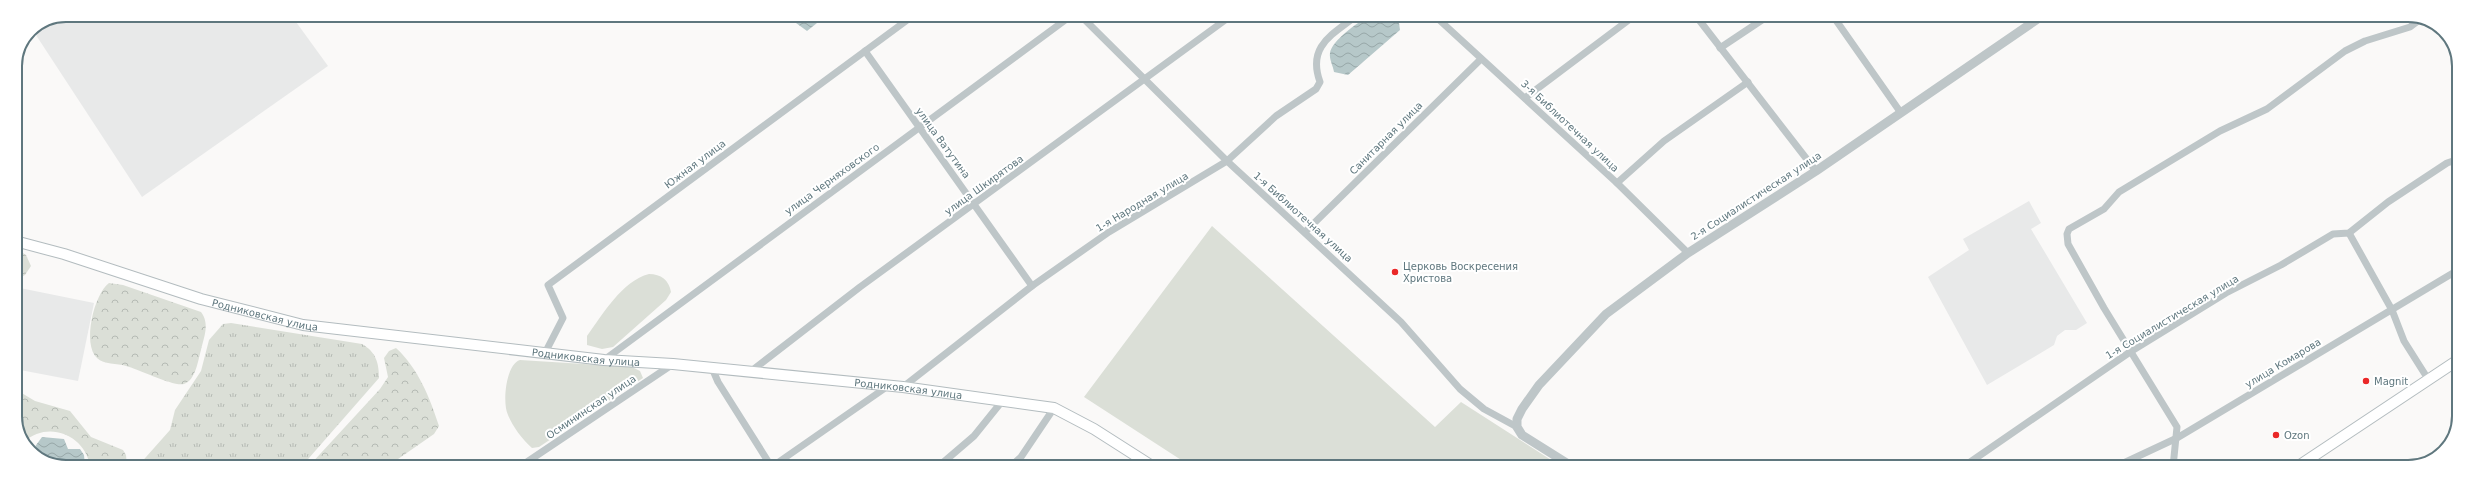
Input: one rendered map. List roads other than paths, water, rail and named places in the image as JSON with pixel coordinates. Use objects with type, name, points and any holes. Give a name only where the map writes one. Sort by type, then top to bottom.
[{"type":"main road","name":"Родниковская улица","points":[[22,243],[64,254],[201,299],[303,325],[604,360],[673,364],[903,387],[1054,408],[1094,429],[1143,460]]},
{"type":"main road","points":[[2307,460],[2452,364]]},
{"type":"street","name":"Южная улица","points":[[545,353],[563,318],[548,285],[905,22]]},
{"type":"street","name":"улица Черняховского","points":[[604,360],[1063,22]]},
{"type":"street","name":"1-я Библиотечная улица","points":[[1087,22],[1227,162],[1305,232],[1407,328],[1460,389],[1484,409],[1517,427]]},
{"type":"street","name":"улица Шкирятова","points":[[750,372],[860,287],[1224,22]]},
{"type":"street","name":"1-я Народная улица","points":[[903,387],[1032,286],[1109,232],[1227,162],[1276,116],[1319,86],[1315,64],[1317,52],[1325,41],[1349,22]]},
{"type":"street","name":"3-я Библиотечная улица","points":[[1442,22],[1617,183],[1688,253]]},
{"type":"street","points":[[1525,98],[1626,22]]},
{"type":"street","points":[[1700,22],[1816,171]]},
{"type":"street","points":[[1720,48],[1759,22]]},
{"type":"street","points":[[1837,22],[1901,112]]},
{"type":"street","name":"2-я Социалистическая улица","points":[[1517,427],[1517,419],[1522,409],[1539,385],[1606,314],[1688,253],[1816,171],[2033,22]]},
{"type":"street","points":[[2174,460],[2177,427],[2130,352],[2068,244],[2066,234],[2069,230],[2104,209],[2119,192],[2220,131],[2267,109],[2345,51],[2365,41],[2410,28],[2416,23]]},
{"type":"street","name":"улица Ватутина","points":[[865,52],[975,204],[1032,286]]},
{"type":"street","name":"Санитарная улица","points":[[1305,232],[1482,58]]},
{"type":"street","points":[[1617,183],[1664,141],[1748,82]]},
{"type":"street","points":[[2428,379],[2404,341],[2392,310],[2350,233],[2388,202],[2447,163],[2452,161]]},
{"type":"street","name":"1-я Социалистическая улица","points":[[1973,460],[2130,352],[2226,293],[2281,265],[2333,234],[2350,233]]},
{"type":"street","name":"улица Комарова","points":[[2130,460],[2177,438],[2452,274]]},
{"type":"street","name":"Осмининская улица","points":[[530,460],[673,364]]},
{"type":"street","points":[[712,368],[718,382],[768,460]]},
{"type":"street","points":[[781,460],[888,386]]},
{"type":"street","points":[[946,460],[978,431],[1003,400]]},
{"type":"street","points":[[1017,460],[1054,408]]},
{"type":"street","points":[[1517,427],[1530,442],[1561,460]]},
{"type":"water","points":[[795,22],[818,22],[807,31]]},
{"type":"water","points":[[1399,22],[1400,30],[1348,75],[1334,72],[1330,55],[1332,48],[1340,37],[1358,23]]},
{"type":"water","points":[[42,437],[64,439],[68,449],[80,449],[84,455],[84,460],[52,458],[35,447]]},
{"type":"place","name":"Церковь Воскресения Христова","points":[[1395,272]]},
{"type":"place","name":"Magnit","points":[[2366,381]]},
{"type":"place","name":"Ozon","points":[[2276,435]]}]
